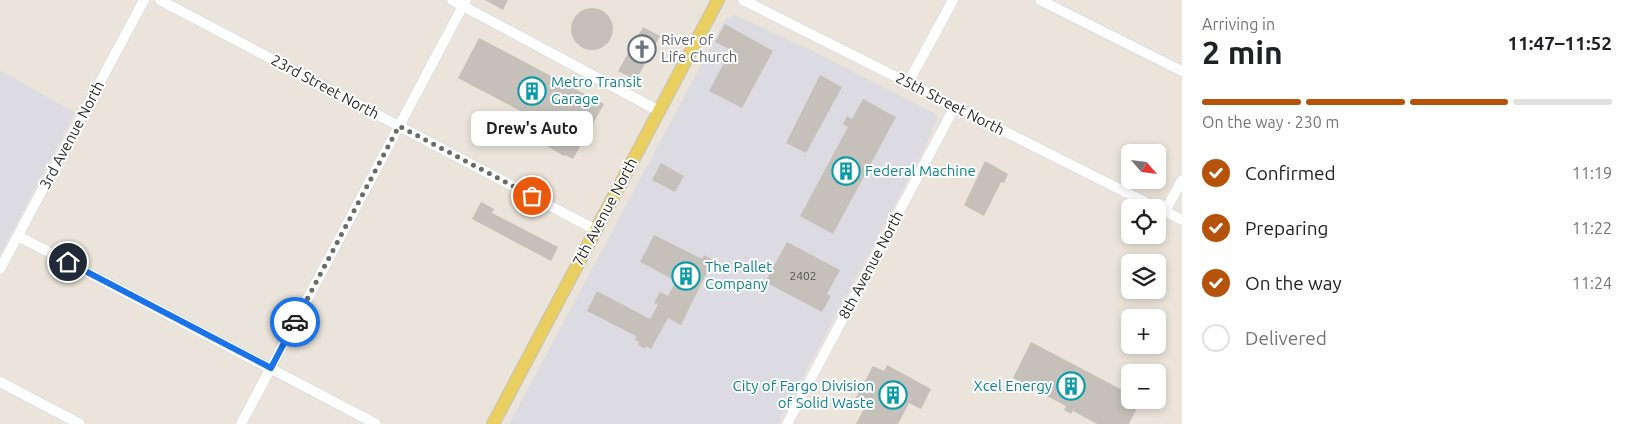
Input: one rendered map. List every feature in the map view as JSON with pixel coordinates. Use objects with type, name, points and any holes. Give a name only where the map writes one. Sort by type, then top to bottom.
[{"type":"main road","name":"7th Avenue North","points":[[493,424],[718,0]]},
{"type":"street","name":"3rd Avenue North","points":[[0,269],[144,0]]},
{"type":"street","name":"23rd Street North","points":[[160,0],[596,230]]},
{"type":"street","points":[[452,0],[465,3],[659,111]]},
{"type":"street","name":"25th Street North","points":[[743,0],[1140,199]]},
{"type":"street","points":[[908,83],[953,0]]},
{"type":"street","points":[[1040,0],[1182,71]]},
{"type":"street","points":[[241,424],[465,3]]},
{"type":"street","name":"8th Avenue North","points":[[787,424],[955,106]]},
{"type":"street","points":[[1166,201],[1182,180]]},
{"type":"street","name":"25th Street North","points":[[1166,212],[1182,220]]},
{"type":"street","points":[[18,236],[376,424]]},
{"type":"street","points":[[0,382],[80,424]]},
{"type":"shaded area","points":[[735,15],[817,53],[932,112],[938,118],[922,154],[778,424],[509,424],[725,20]]},
{"type":"shaded area","points":[[0,70],[75,113],[0,255]]},
{"type":"building","points":[[485,0],[508,0],[503,10]]},
{"type":"building","points":[[596,8],[604,11],[610,17],[613,29],[610,41],[604,47],[588,50],[580,47],[574,41],[571,25],[574,17],[580,11]]},
{"type":"building","points":[[725,24],[773,51],[742,108],[709,91],[731,50],[715,42]]},
{"type":"building","name":"River of Life Church","points":[[643,27],[660,36],[636,80],[618,71]]},
{"type":"building","name":"Metro Transit Garage","points":[[479,38],[604,104],[573,159],[564,156],[537,140],[545,124],[458,78]]},
{"type":"building","points":[[820,75],[842,87],[806,153],[786,143]]},
{"type":"building","name":"Federal Machine","points":[[863,99],[896,117],[833,234],[800,216],[848,127],[843,124],[847,116],[852,119]]},
{"type":"building","points":[[985,161],[1008,174],[1004,183],[1001,182],[984,216],[964,205]]},
{"type":"building","points":[[661,163],[684,176],[675,192],[652,180]]},
{"type":"building","points":[[481,202],[494,209],[492,213],[558,247],[551,261],[472,219]]},
{"type":"building","name":"The Pallet Company","points":[[654,235],[702,259],[704,255],[713,260],[681,325],[668,318],[651,349],[646,346],[645,349],[638,345],[639,342],[635,340],[636,336],[587,311],[597,291],[650,319],[658,305],[654,303],[660,292],[668,296],[676,281],[640,262]]},
{"type":"building","points":[[787,242],[840,270],[827,294],[831,296],[822,312],[765,282]]},
{"type":"building","name":"Xcel Energy","points":[[1031,342],[1121,389],[1121,409],[1136,409],[1129,424],[1097,424],[1073,411],[1071,414],[1064,410],[1066,406],[1013,378]]},
{"type":"building","name":"City of Fargo Division of Solid Waste","points":[[887,365],[931,389],[921,409],[909,403],[898,424],[856,424],[865,407],[854,401],[873,366],[884,371]]},
{"type":"way so far","points":[[295,322],[399,126],[532,196]]},
{"type":"place","name":"River of Life Church","points":[[642,49]]},
{"type":"place","name":"Metro Transit Garage","points":[[532,91]]},
{"type":"place","name":"Federal Machine","points":[[846,171]]},
{"type":"place","name":"Drew's Auto","points":[[532,196]]},
{"type":"place","name":"The Pallet Company","points":[[686,276]]},
{"type":"place","name":"Xcel Energy","points":[[1071,386]]},
{"type":"place","name":"City of Fargo Division of Solid Waste","points":[[893,395]]},
{"type":"route","points":[[68,262],[271,368],[295,322]]}]
